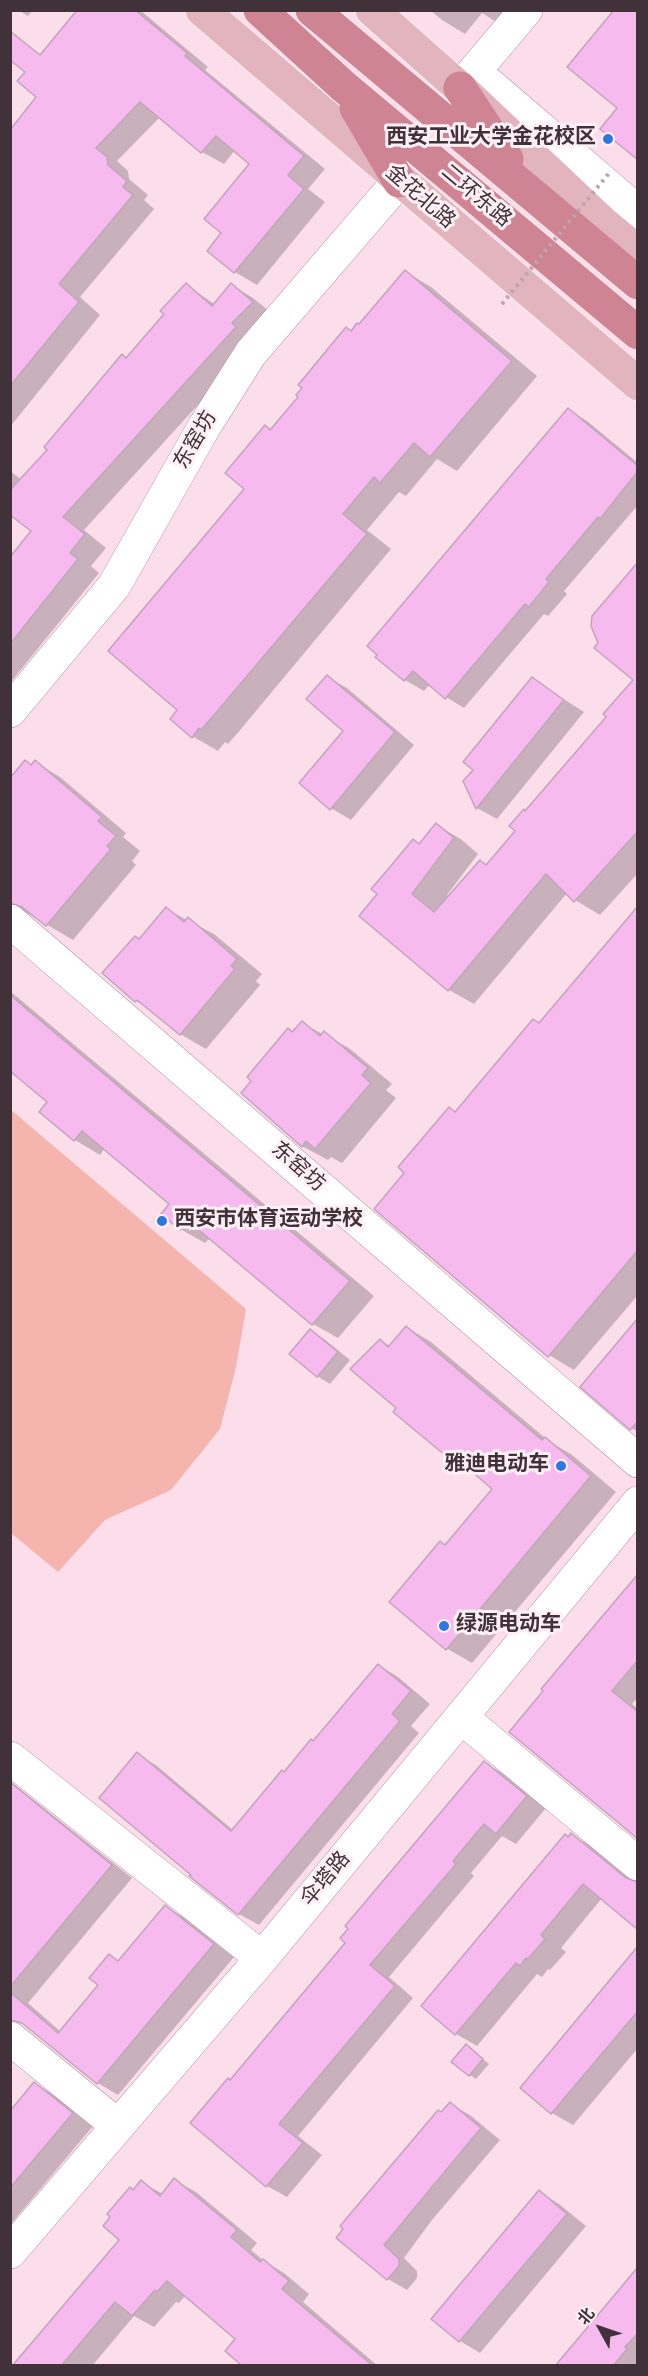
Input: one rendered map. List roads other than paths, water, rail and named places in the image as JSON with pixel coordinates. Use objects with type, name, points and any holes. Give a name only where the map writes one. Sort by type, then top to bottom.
[{"type":"highway","name":"二环东路","points":[[260,10],[343,86],[638,333]]},
{"type":"highway","name":"二环东路","points":[[312,10],[638,283]]},
{"type":"highway","points":[[343,86],[399,181]]},
{"type":"highway","points":[[460,88],[524,186]]},
{"type":"main road","name":"金花北路","points":[[202,10],[638,384]]},
{"type":"main road","points":[[372,10],[460,88],[603,223],[638,252]]},
{"type":"street","points":[[460,88],[526,10]]},
{"type":"street","points":[[460,88],[490,85],[638,212]]},
{"type":"street","name":"东窑坊","points":[[10,711],[114,586],[204,427],[251,353],[399,181]]},
{"type":"street","name":"东窑坊","points":[[10,921],[638,1461]]},
{"type":"street","name":"伞塔路","points":[[10,2252],[262,1958],[638,1503]]},
{"type":"street","points":[[461,1717],[638,1864]]},
{"type":"street","points":[[10,1758],[262,1958]]},
{"type":"street","points":[[10,2038],[118,2126]]},
{"type":"place","name":"西安工业大学金花校区","points":[[608,139]]},
{"type":"place","name":"西安市体育运动学校","points":[[162,1221]]},
{"type":"place","name":"雅迪电动车","points":[[561,1466]]},
{"type":"place","name":"绿源电动车","points":[[444,1626]]}]
